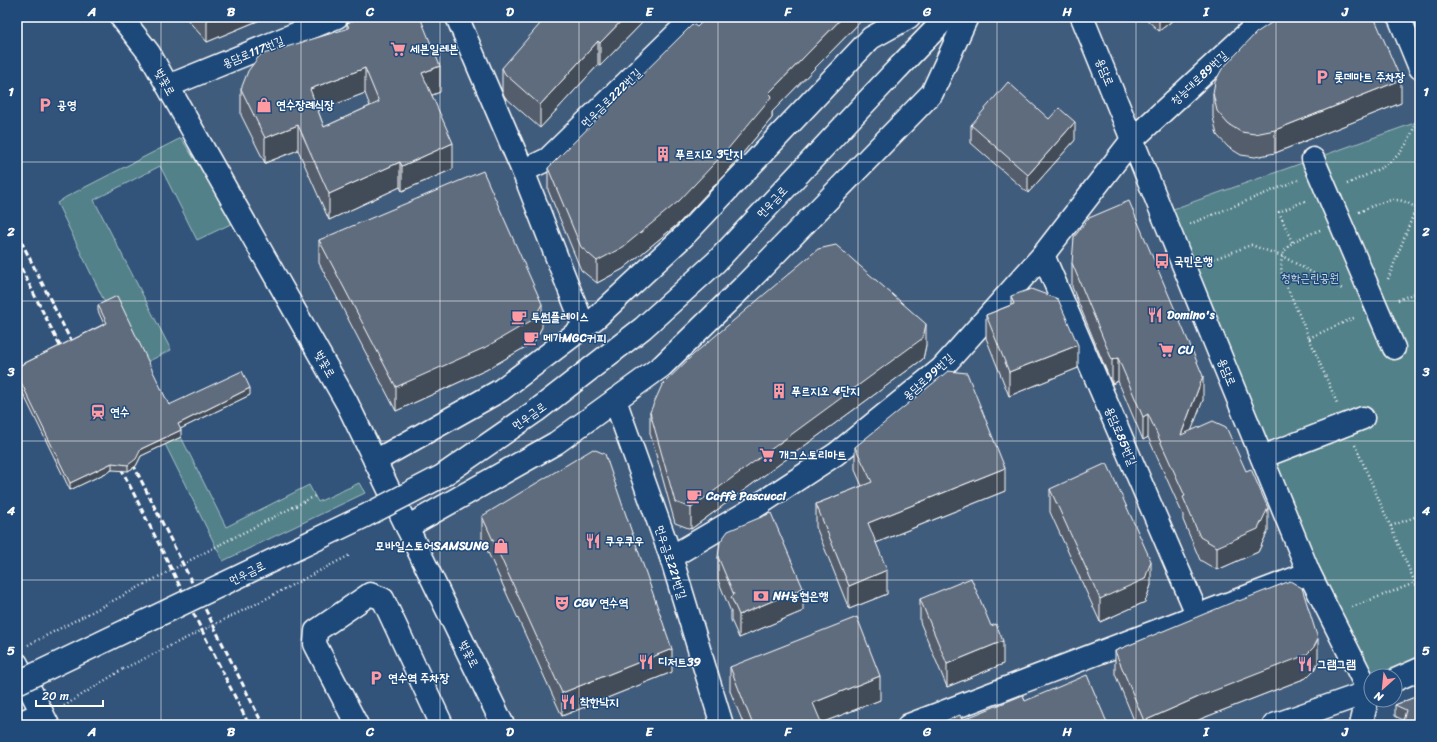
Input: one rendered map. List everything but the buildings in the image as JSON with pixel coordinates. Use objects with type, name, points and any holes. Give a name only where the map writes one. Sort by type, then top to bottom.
[{"type":"street","name":"벚꽃로","points":[[121,17],[149,53],[347,403],[407,527],[497,723]]},
{"type":"street","name":"용담로117번길","points":[[168,86],[337,17]]},
{"type":"street","points":[[457,17],[523,171],[584,327]]},
{"type":"street","name":"먼우금로222번길","points":[[523,171],[548,159],[694,17]]},
{"type":"street","points":[[375,461],[501,390],[584,327],[685,235],[871,38],[909,17]]},
{"type":"street","name":"먼우금로","points":[[17,683],[386,505],[442,476],[536,412],[643,328],[716,262],[947,17]]},
{"type":"street","points":[[407,527],[556,443],[662,366],[743,287],[932,93],[967,17]]},
{"type":"street","name":"용담로","points":[[1082,17],[1309,573],[1363,678]]},
{"type":"street","name":"청능대로89번길","points":[[1132,140],[1265,17]]},
{"type":"street","points":[[1399,17],[1420,68]]},
{"type":"street","name":"용담로99번길","points":[[671,557],[746,513],[842,449],[941,368],[1043,255],[1132,140]]},
{"type":"street","points":[[1312,159],[1321,195],[1339,221],[1394,348]]},
{"type":"street","name":"용담로85번길","points":[[1043,255],[1198,616]]},
{"type":"street","name":"먼우금로221번길","points":[[615,400],[671,557],[722,725]]},
{"type":"street","points":[[1262,457],[1355,421]]},
{"type":"street","points":[[909,725],[1309,573]]},
{"type":"street","points":[[357,725],[315,644],[316,631],[370,594],[383,599],[442,725]]},
{"type":"street","points":[[17,724],[45,719],[20,656]]},
{"type":"street","points":[[1403,676],[1420,669]]},
{"type":"street","points":[[1274,725],[1363,693]]},
{"type":"street","points":[[1361,725],[1366,708]]},
{"type":"path","points":[[1292,242],[1279,212],[1381,168],[1400,155],[1410,138],[1416,122]]},
{"type":"path","points":[[1170,232],[1299,179]]},
{"type":"path","points":[[1420,212],[1409,203],[1401,200],[1386,200],[1292,242],[1282,256],[1280,262],[1282,275],[1355,421],[1390,526],[1420,594]]},
{"type":"path","points":[[1185,270],[1251,245],[1282,256],[1377,308],[1416,208]]},
{"type":"path","points":[[20,656],[84,616],[315,496]]},
{"type":"path","points":[[1390,526],[1420,515]]},
{"type":"path","points":[[45,719],[122,669],[252,606],[350,555]]},
{"type":"path","points":[[1330,616],[1415,583]]},
{"type":"shaded area","points":[[116,17],[1420,17],[1420,669],[1403,674],[1403,668],[1363,668],[1363,681],[1286,725],[503,725],[407,527]]},
{"type":"green space","name":"청학근린공원","points":[[1420,121],[1420,669],[1403,674],[1403,668],[1363,668],[1363,673],[1162,213]]},
{"type":"green space","points":[[181,138],[235,222],[197,240],[160,166],[94,200],[171,350],[145,363],[107,307],[57,203]]},
{"type":"green space","points":[[181,437],[226,527],[309,485],[318,502],[359,483],[365,493],[223,561],[165,444]]},
{"type":"railway","points":[[17,233],[76,351]]},
{"type":"railway","points":[[17,260],[65,356]]},
{"type":"railway","points":[[129,456],[263,725]]},
{"type":"railway","points":[[117,460],[249,725]]},
{"type":"place","name":"세븐일레븐","points":[[398,49]]},
{"type":"place","name":"롯데마트 주차장","points":[[1322,77]]},
{"type":"place","name":"공영","points":[[45,105]]},
{"type":"place","name":"연수장례식장","points":[[264,105]]},
{"type":"place","name":"푸르지오 3단지","points":[[663,154]]},
{"type":"place","name":"국민은행","points":[[1162,261]]},
{"type":"place","name":"Domino's","points":[[1155,315]]},
{"type":"place","name":"투썸플레이스","points":[[519,317]]},
{"type":"place","name":"메가MGC커피","points":[[531,338]]},
{"type":"place","name":"CU","points":[[1166,350]]},
{"type":"place","name":"푸르지오 4단지","points":[[779,391]]},
{"type":"place","name":"연수","points":[[98,412]]},
{"type":"place","name":"개그스토리마트","points":[[767,455]]},
{"type":"place","name":"Caffè Pascucci","points":[[694,496]]},
{"type":"place","name":"쿠우쿠우","points":[[593,541]]},
{"type":"place","name":"모바일스토어SAMSUNG","points":[[501,546]]},
{"type":"place","name":"NH농협은행","points":[[761,596]]},
{"type":"place","name":"CGV 연수역","points":[[562,603]]},
{"type":"place","name":"디저트39","points":[[646,662]]},
{"type":"place","name":"그램그램","points":[[1305,664]]},
{"type":"place","name":"연수역 주차장","points":[[376,678]]},
{"type":"place","name":"착한낙지","points":[[568,702]]}]
